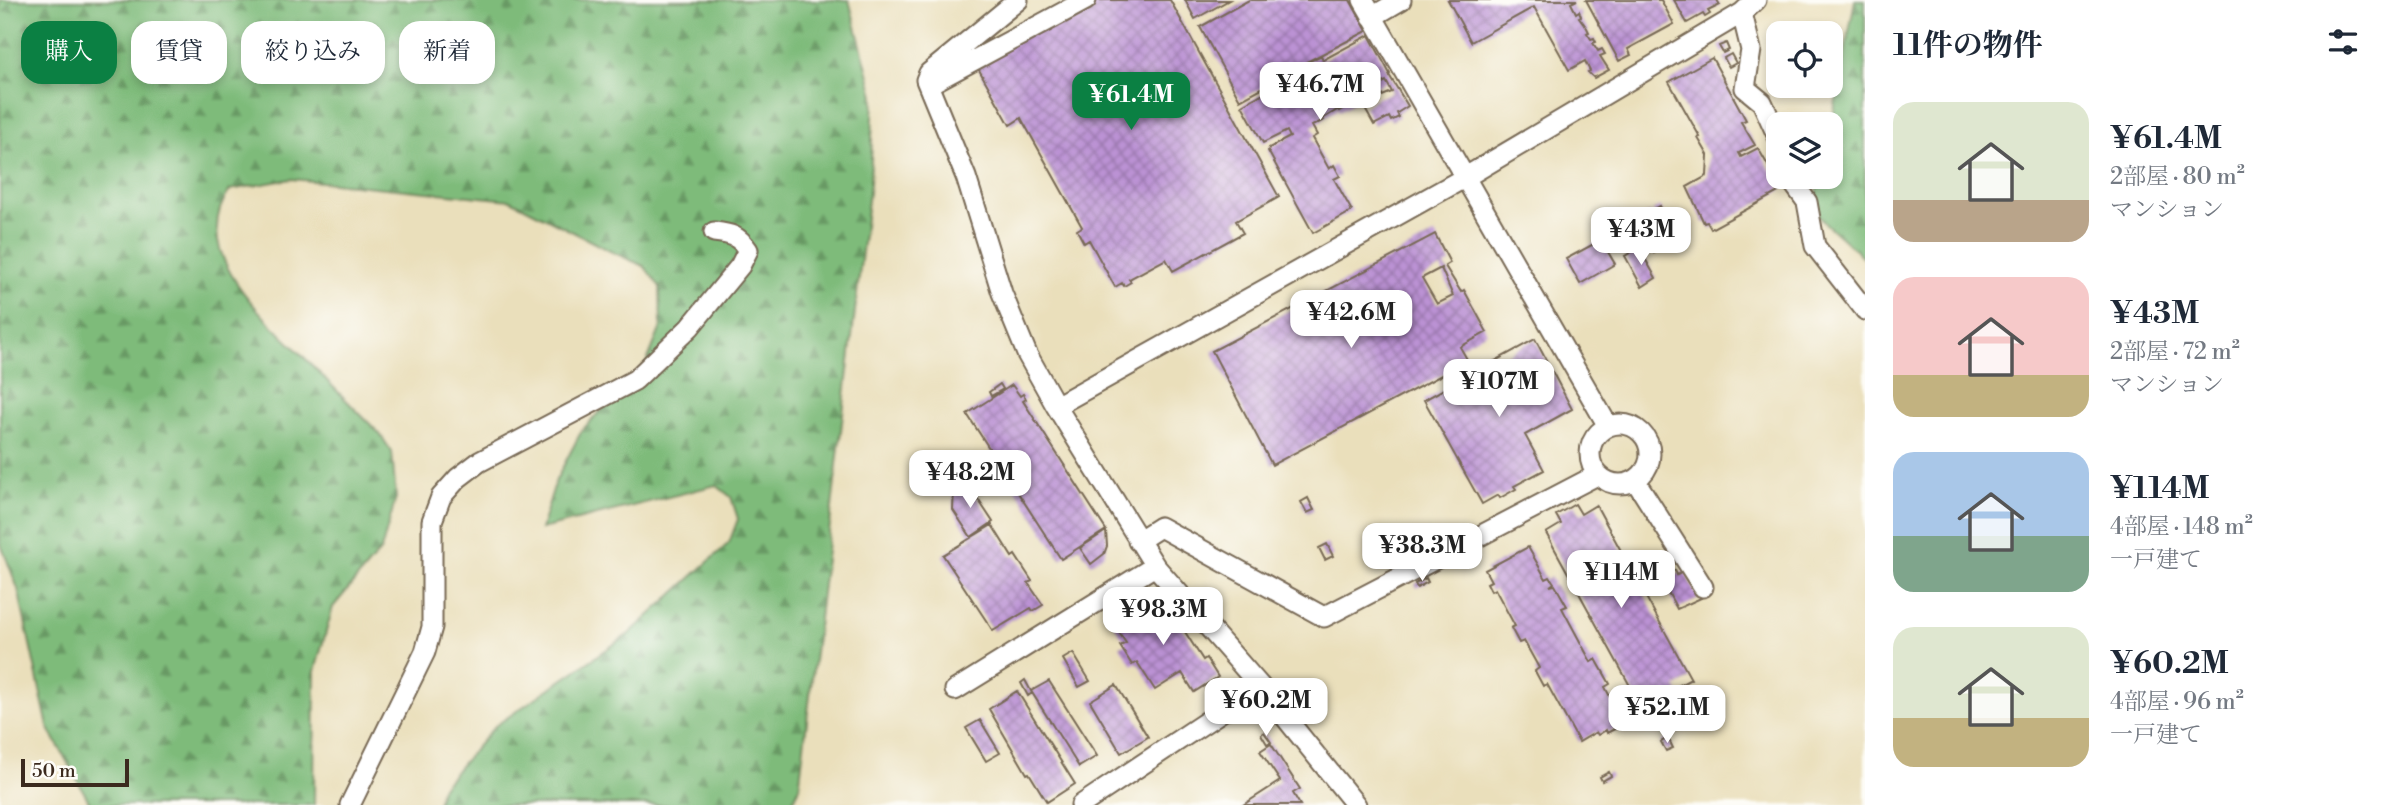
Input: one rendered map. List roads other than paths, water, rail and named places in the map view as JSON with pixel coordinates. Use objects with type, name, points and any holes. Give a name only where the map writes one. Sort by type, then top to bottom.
[{"type":"street","points":[[1018,0],[929,73],[927,86],[966,177],[1007,306],[1027,354],[1155,566],[1260,686],[1356,805]]},
{"type":"street","points":[[927,86],[1086,0]]},
{"type":"street","points":[[1401,0],[1367,9],[1608,426]]},
{"type":"street","points":[[1056,406],[1464,178],[1749,7],[1751,50],[1745,88],[1762,102],[1767,112]]},
{"type":"street","points":[[1798,189],[1807,202],[1815,246],[1865,310]]},
{"type":"street","points":[[350,805],[425,652],[432,627],[432,520],[441,497],[458,478],[479,462],[635,380],[690,327],[740,266],[748,250],[733,234],[714,232]]},
{"type":"street","points":[[1617,424],[1637,429],[1649,445],[1648,465],[1636,480],[1619,485],[1597,475],[1591,466],[1590,447],[1599,431],[1617,424]]},
{"type":"street","points":[[1138,541],[1160,527],[1324,617],[1597,475]]},
{"type":"street","points":[[1636,480],[1703,587]]},
{"type":"street","points":[[955,690],[1155,566]]},
{"type":"street","points":[[1081,805],[1260,686]]}]
